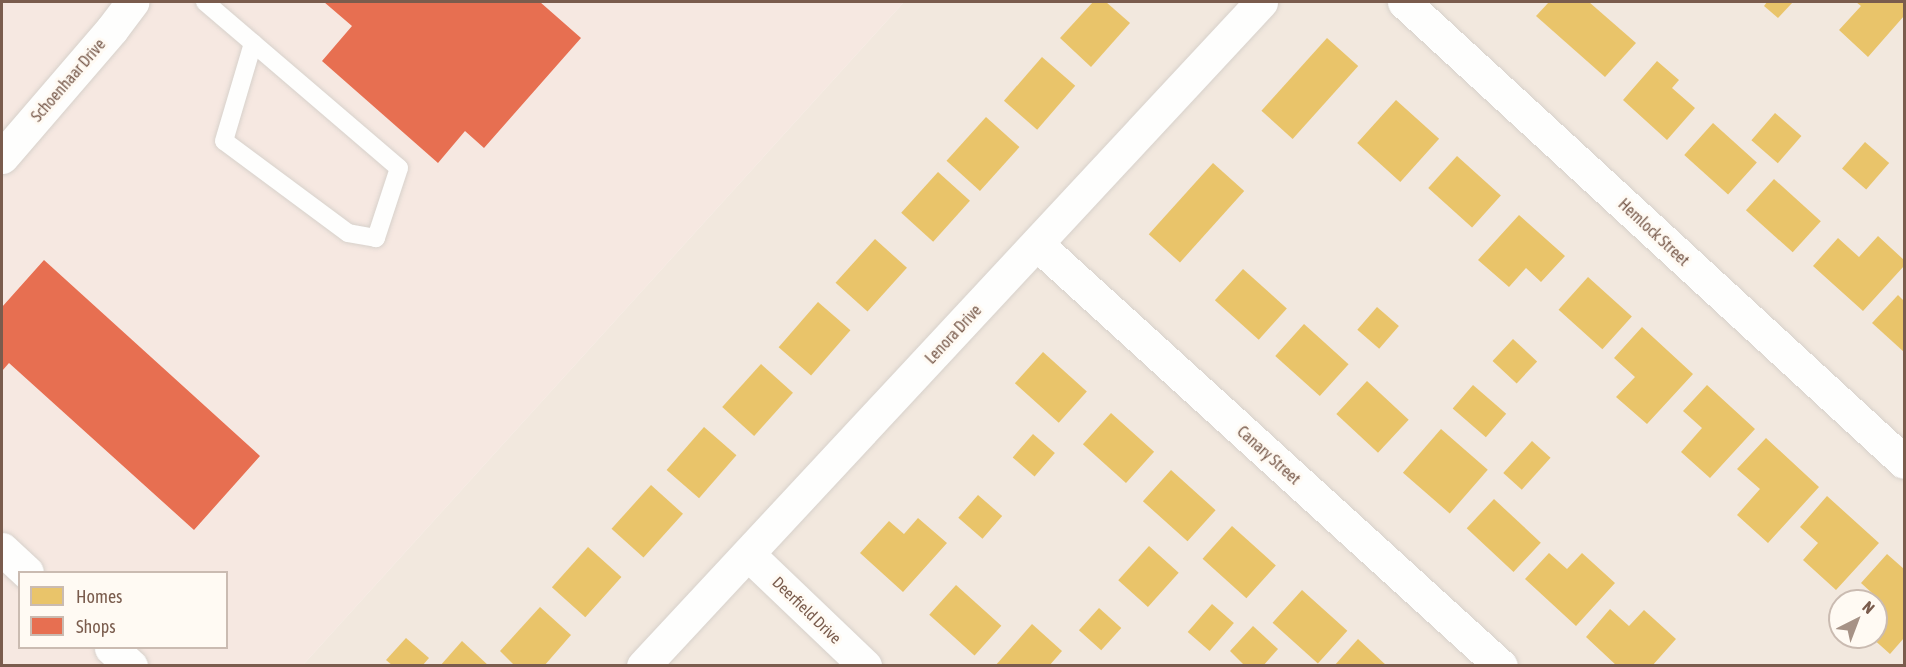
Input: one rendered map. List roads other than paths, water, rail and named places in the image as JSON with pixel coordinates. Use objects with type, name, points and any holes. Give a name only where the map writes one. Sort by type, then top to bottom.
[{"type":"street","name":"Schoenhaar Drive","points":[[2,157],[112,29],[132,2]]},
{"type":"street","name":"Lenora Drive","points":[[644,666],[1262,2]]},
{"type":"street","name":"Hemlock Street","points":[[1404,2],[1905,462]]},
{"type":"street","name":"Canary Street","points":[[1037,244],[1501,666]]},
{"type":"street","points":[[2,549],[25,571]]},
{"type":"street","name":"Deerfield Drive","points":[[748,554],[865,666]]},
{"type":"street","points":[[112,649],[130,666]]},
{"type":"lane","points":[[205,2],[253,43],[399,168],[376,238],[348,233],[224,141],[253,43]]}]
